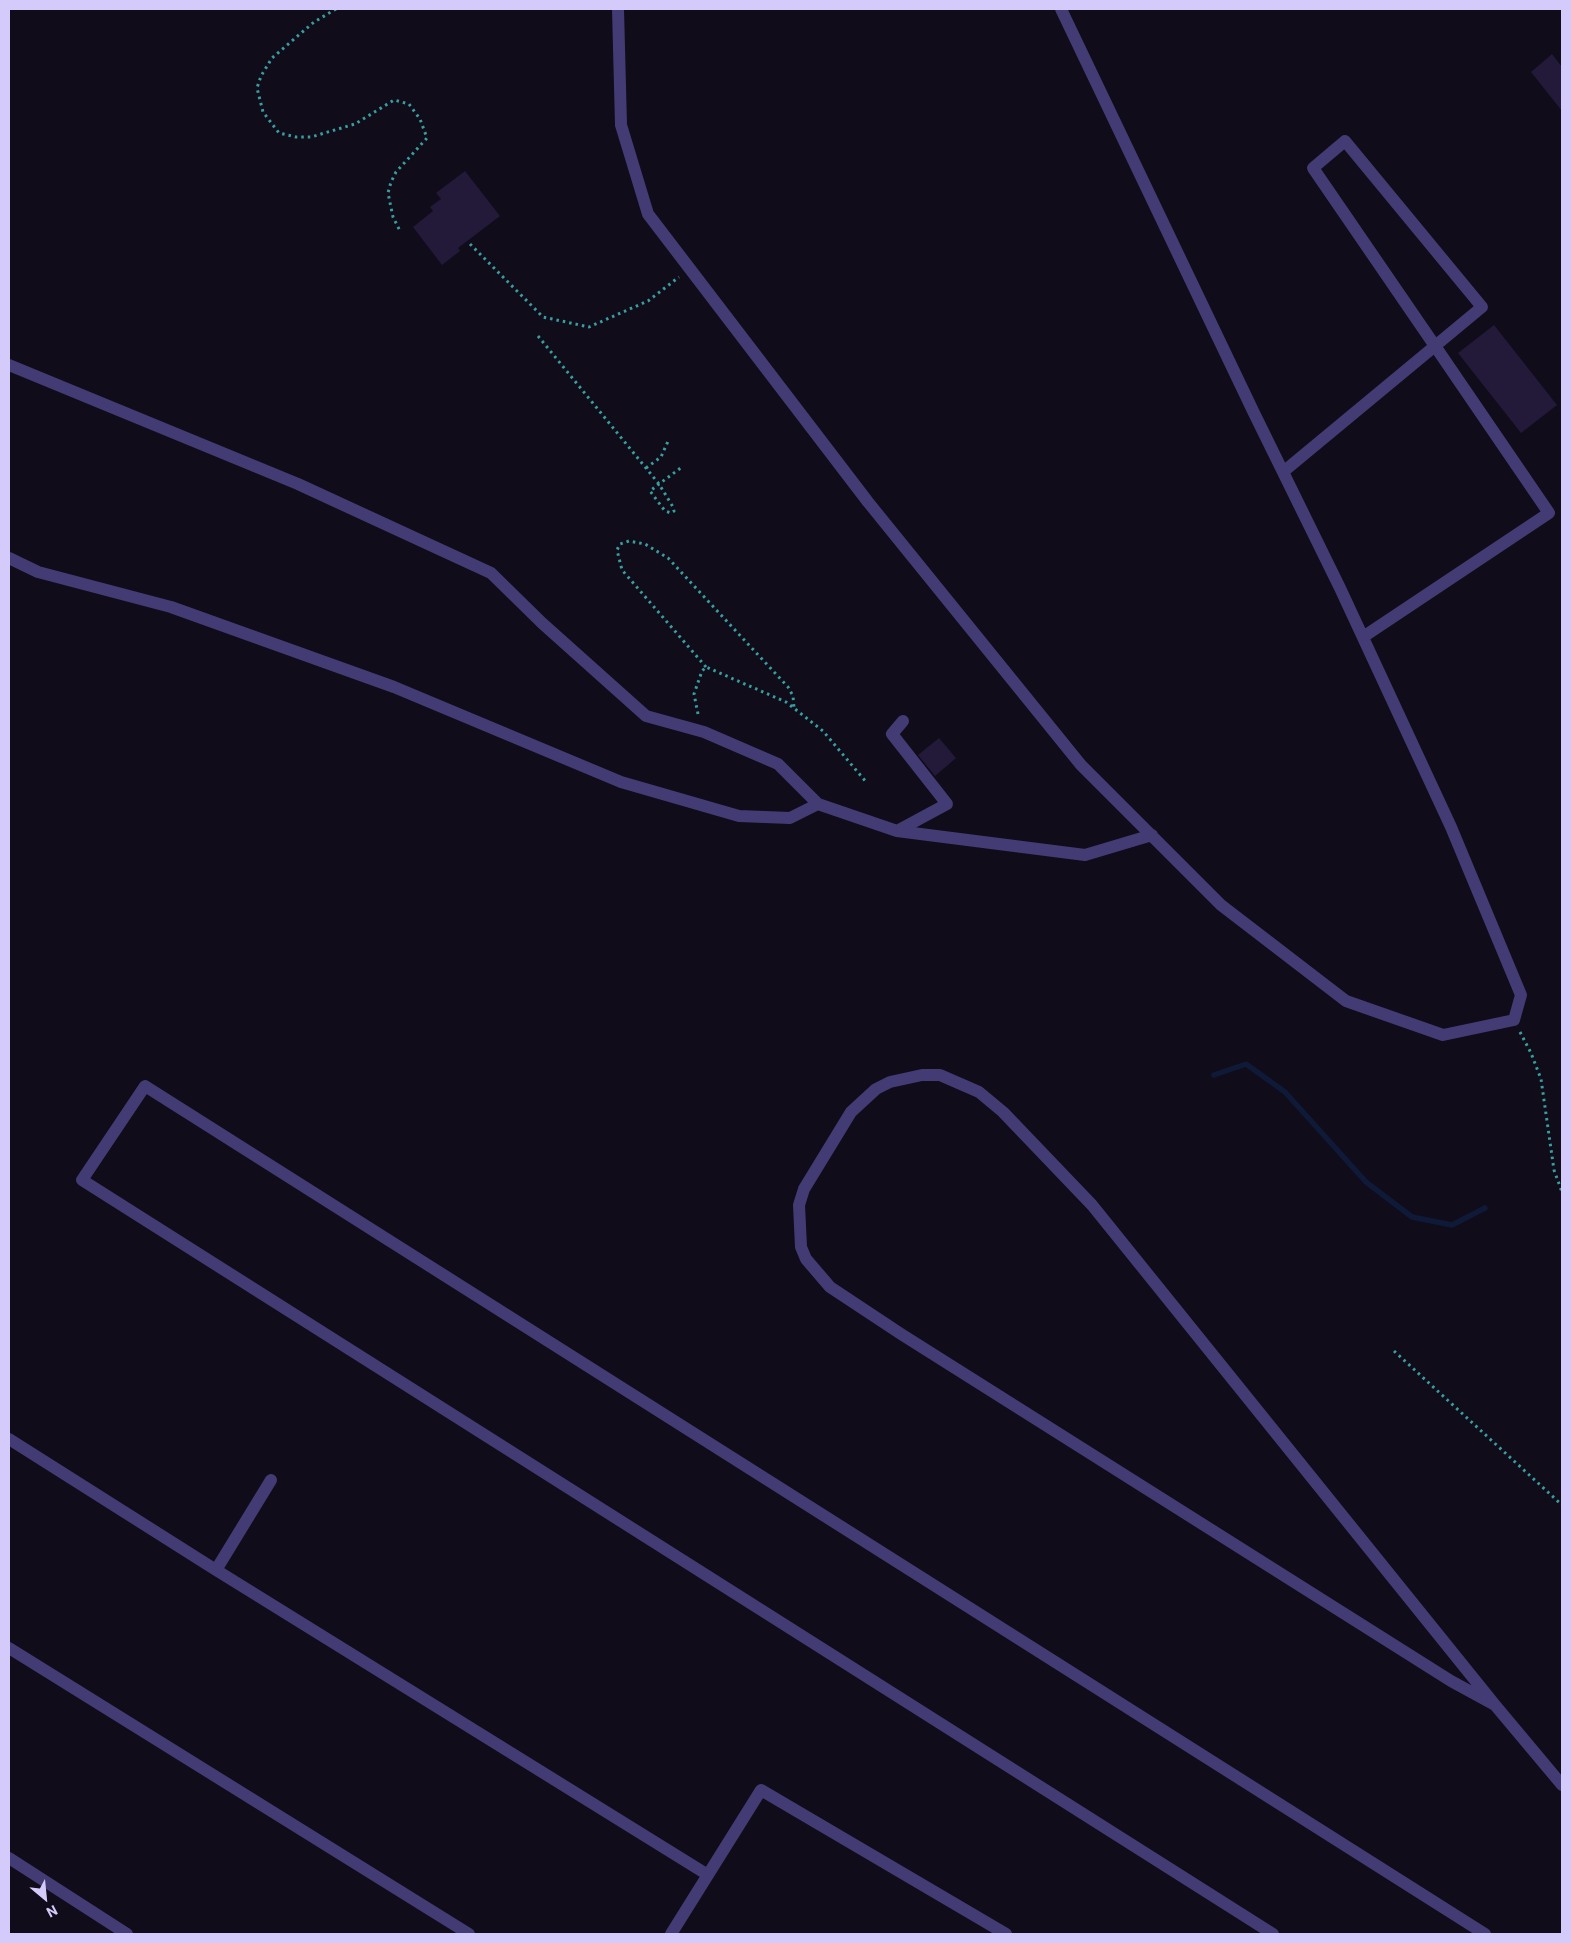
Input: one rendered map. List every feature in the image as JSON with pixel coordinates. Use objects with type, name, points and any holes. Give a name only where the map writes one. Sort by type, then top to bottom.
[{"type":"lane","points":[[618,9],[621,125],[648,214],[868,502],[1081,765],[1221,905],[1346,1001],[1443,1035],[1514,1020],[1520,995],[1451,827],[1363,637],[1061,9]]},
{"type":"lane","points":[[1283,472],[1435,346],[1482,307],[1345,141],[1313,168],[1435,346],[1549,513],[1363,637]]},
{"type":"lane","points":[[9,365],[298,484],[491,574],[542,623],[646,716],[704,732],[778,764],[818,804],[897,831],[1085,855],[1152,835]]},
{"type":"lane","points":[[9,558],[38,572],[171,607],[394,687],[621,782],[739,816],[790,818],[818,804]]},
{"type":"lane","points":[[897,831],[947,804],[892,734],[902,720]]},
{"type":"lane","points":[[1495,1705],[1451,1681],[901,1334],[830,1287],[806,1259],[801,1247],[799,1205],[804,1189],[850,1112],[876,1089],[890,1082],[922,1075],[940,1075],[979,1092],[1003,1112],[1092,1205],[1495,1705],[1562,1785]]},
{"type":"lane","points":[[1273,1934],[82,1180],[145,1086],[1485,1934]]},
{"type":"lane","points":[[9,1440],[708,1875]]},
{"type":"lane","points":[[216,1570],[271,1480]]},
{"type":"lane","points":[[9,1648],[469,1934]]},
{"type":"lane","points":[[671,1934],[761,1790],[1006,1934]]},
{"type":"lane","points":[[9,1858],[127,1934]]},
{"type":"path","points":[[336,9],[314,22],[272,58],[261,76],[258,88],[263,112],[279,133],[296,137],[311,137],[355,124],[394,100],[409,104],[420,119],[427,138],[396,172],[391,182],[388,193],[393,216],[400,232]]},
{"type":"path","points":[[470,244],[543,316],[589,327],[648,301],[690,269]]},
{"type":"path","points":[[538,336],[659,484],[674,511],[665,511],[650,491],[659,484],[682,467]]},
{"type":"path","points":[[646,468],[661,456],[669,439]]},
{"type":"path","points":[[794,708],[793,696],[788,687],[668,558],[645,544],[629,541],[620,544],[617,550],[622,570],[706,667],[786,702],[823,731],[868,783]]},
{"type":"path","points":[[704,732],[694,701],[694,694],[702,671],[706,667]]},
{"type":"path","points":[[1514,1020],[1531,1053],[1540,1079],[1554,1170],[1562,1192]]},
{"type":"path","points":[[1394,1350],[1562,1505]]},
{"type":"building","points":[[1552,54],[1562,67],[1562,111],[1531,72]]},
{"type":"building","points":[[465,171],[500,216],[458,248],[460,251],[442,265],[413,227],[433,211],[430,207],[441,199],[436,193]]},
{"type":"building","points":[[1494,325],[1557,405],[1521,433],[1458,353]]},
{"type":"building","points":[[939,738],[956,758],[935,776],[918,755]]},
{"type":"waterway","points":[[1214,1075],[1246,1064],[1285,1092],[1366,1182],[1412,1217],[1452,1225],[1485,1208]]}]
